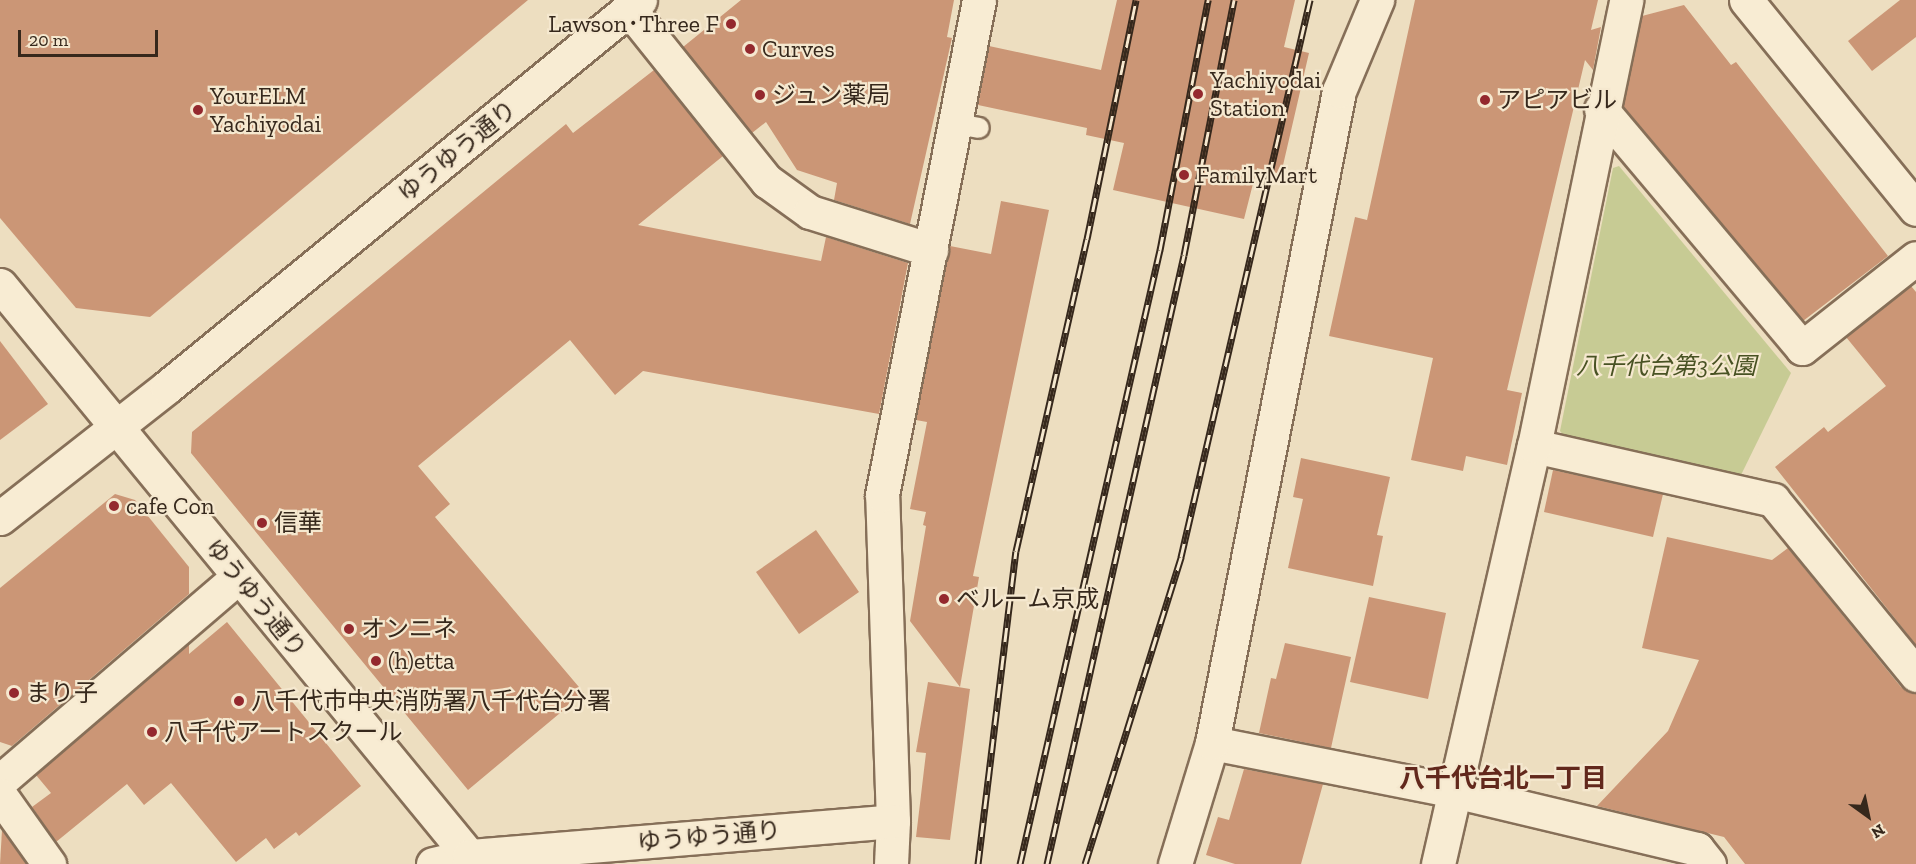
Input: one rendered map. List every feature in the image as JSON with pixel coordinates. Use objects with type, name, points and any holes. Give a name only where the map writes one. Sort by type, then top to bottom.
[{"type":"street","points":[[891,864],[893,821],[882,495],[931,250],[968,126],[980,0]]},
{"type":"street","points":[[1175,864],[1212,742],[1339,91],[1377,0]]},
{"type":"street","points":[[1438,864],[1534,446],[1601,110],[1626,0]]},
{"type":"street","points":[[1746,0],[1916,208]]},
{"type":"street","name":"ゆうゆう通り","points":[[0,518],[117,427],[634,5],[767,181],[810,212],[931,250]]},
{"type":"street","points":[[1601,110],[1803,348],[1916,258]]},
{"type":"street","points":[[0,285],[117,427]]},
{"type":"street","name":"ゆうゆう通り","points":[[117,427],[469,856],[893,821]]},
{"type":"street","points":[[1534,446],[1773,500],[1916,675]]},
{"type":"street","points":[[0,781],[238,577]]},
{"type":"street","points":[[1212,742],[1454,791],[1697,849],[1709,864]]},
{"type":"street","points":[[0,795],[49,864]]},
{"type":"street","points":[[433,864],[469,856]]},
{"type":"green space","name":"八千代台第3公園","points":[[1619,166],[1791,373],[1741,475],[1565,437],[1560,431],[1613,168]]},
{"type":"building","name":"YourELM Yachiyodai","points":[[0,0],[528,0],[150,317],[76,308],[0,218]]},
{"type":"building","points":[[741,0],[954,0],[947,37],[952,38],[910,224],[834,200],[837,183],[797,170],[766,122],[752,133],[683,47]]},
{"type":"building","name":"Yachiyodai Station","points":[[1117,0],[1295,0],[1284,47],[1309,53],[1281,174],[1257,168],[1244,219],[1113,190],[1124,143],[1086,135],[1087,128],[978,105],[989,46],[1101,70]]},
{"type":"building","points":[[1415,0],[1598,0],[1591,30],[1601,27],[1593,70],[1585,60],[1507,390],[1522,393],[1507,465],[1466,456],[1463,471],[1411,460],[1433,358],[1329,336],[1355,217],[1367,220]]},
{"type":"building","points":[[1900,0],[1916,0],[1916,37],[1872,71],[1848,41]]},
{"type":"building","points":[[1684,5],[1731,65],[1736,62],[1888,256],[1803,321],[1623,106],[1642,16]]},
{"type":"building","points":[[654,70],[723,156],[638,225],[821,261],[826,237],[908,263],[879,414],[643,371],[615,395],[570,340],[418,466],[450,504],[435,517],[584,693],[468,790],[191,453],[192,432],[566,124],[573,133]]},
{"type":"building","points":[[1001,201],[1049,210],[973,576],[979,577],[960,687],[910,621],[926,526],[923,525],[926,512],[910,509],[927,422],[916,420],[950,246],[991,254]]},
{"type":"building","points":[[1911,286],[1916,292],[1916,645],[1775,467],[1824,427],[1828,432],[1886,386],[1846,337]]},
{"type":"building","points":[[0,341],[48,404],[0,440]]},
{"type":"building","points":[[1301,458],[1390,477],[1377,535],[1383,536],[1373,586],[1288,568],[1303,499],[1293,497]]},
{"type":"building","points":[[1553,470],[1663,494],[1653,537],[1544,512]]},
{"type":"building","points":[[115,494],[135,500],[189,567],[189,594],[12,746],[0,742],[0,588]]},
{"type":"building","points":[[816,530],[859,592],[799,634],[756,572]]},
{"type":"building","points":[[1667,537],[1772,560],[1788,548],[1901,687],[1916,693],[1916,864],[1745,864],[1724,837],[1597,806],[1668,731],[1699,660],[1642,648]]},
{"type":"building","points":[[1369,597],[1446,613],[1428,699],[1350,682]]},
{"type":"building","points":[[227,622],[361,786],[299,836],[296,832],[274,849],[266,838],[236,862],[171,783],[144,805],[127,784],[56,842],[32,807],[51,793],[36,775],[189,643],[189,654]]},
{"type":"building","points":[[1285,643],[1351,657],[1331,748],[1259,733],[1271,678],[1276,679]]},
{"type":"building","points":[[928,682],[970,689],[950,840],[916,837],[926,753],[916,752]]},
{"type":"building","points":[[1244,769],[1323,784],[1301,864],[1235,864],[1206,855],[1218,817],[1229,820]]},
{"type":"building","points":[[2,830],[26,864],[0,864]]},
{"type":"railway","points":[[978,864],[1016,551],[1087,239],[1136,0]]},
{"type":"railway","points":[[1020,864],[1160,250],[1208,0]]},
{"type":"railway","points":[[1047,864],[1184,255],[1234,0]]},
{"type":"railway","points":[[1085,864],[1181,557],[1310,0]]},
{"type":"place","name":"Lawson･Three F","points":[[731,24]]},
{"type":"place","name":"Curves","points":[[750,49]]},
{"type":"place","name":"Yachiyodai Station","points":[[1198,94]]},
{"type":"place","name":"ジュン薬局","points":[[760,95]]},
{"type":"place","name":"アピアビル","points":[[1485,100]]},
{"type":"place","name":"YourELM Yachiyodai","points":[[198,110]]},
{"type":"place","name":"FamilyMart","points":[[1184,175]]},
{"type":"place","name":"cafe Con","points":[[114,506]]},
{"type":"place","name":"信華","points":[[262,523]]},
{"type":"place","name":"ベルーム京成","points":[[944,599]]},
{"type":"place","name":"オンニネ","points":[[349,629]]},
{"type":"place","name":"(h)etta","points":[[376,661]]},
{"type":"place","name":"まり子","points":[[14,693]]},
{"type":"place","name":"八千代市中央消防署八千代台分署","points":[[239,701]]},
{"type":"place","name":"八千代アートスクール","points":[[152,732]]},
{"type":"district","name":"八千代台北一丁目","points":[[1503,779]]}]
